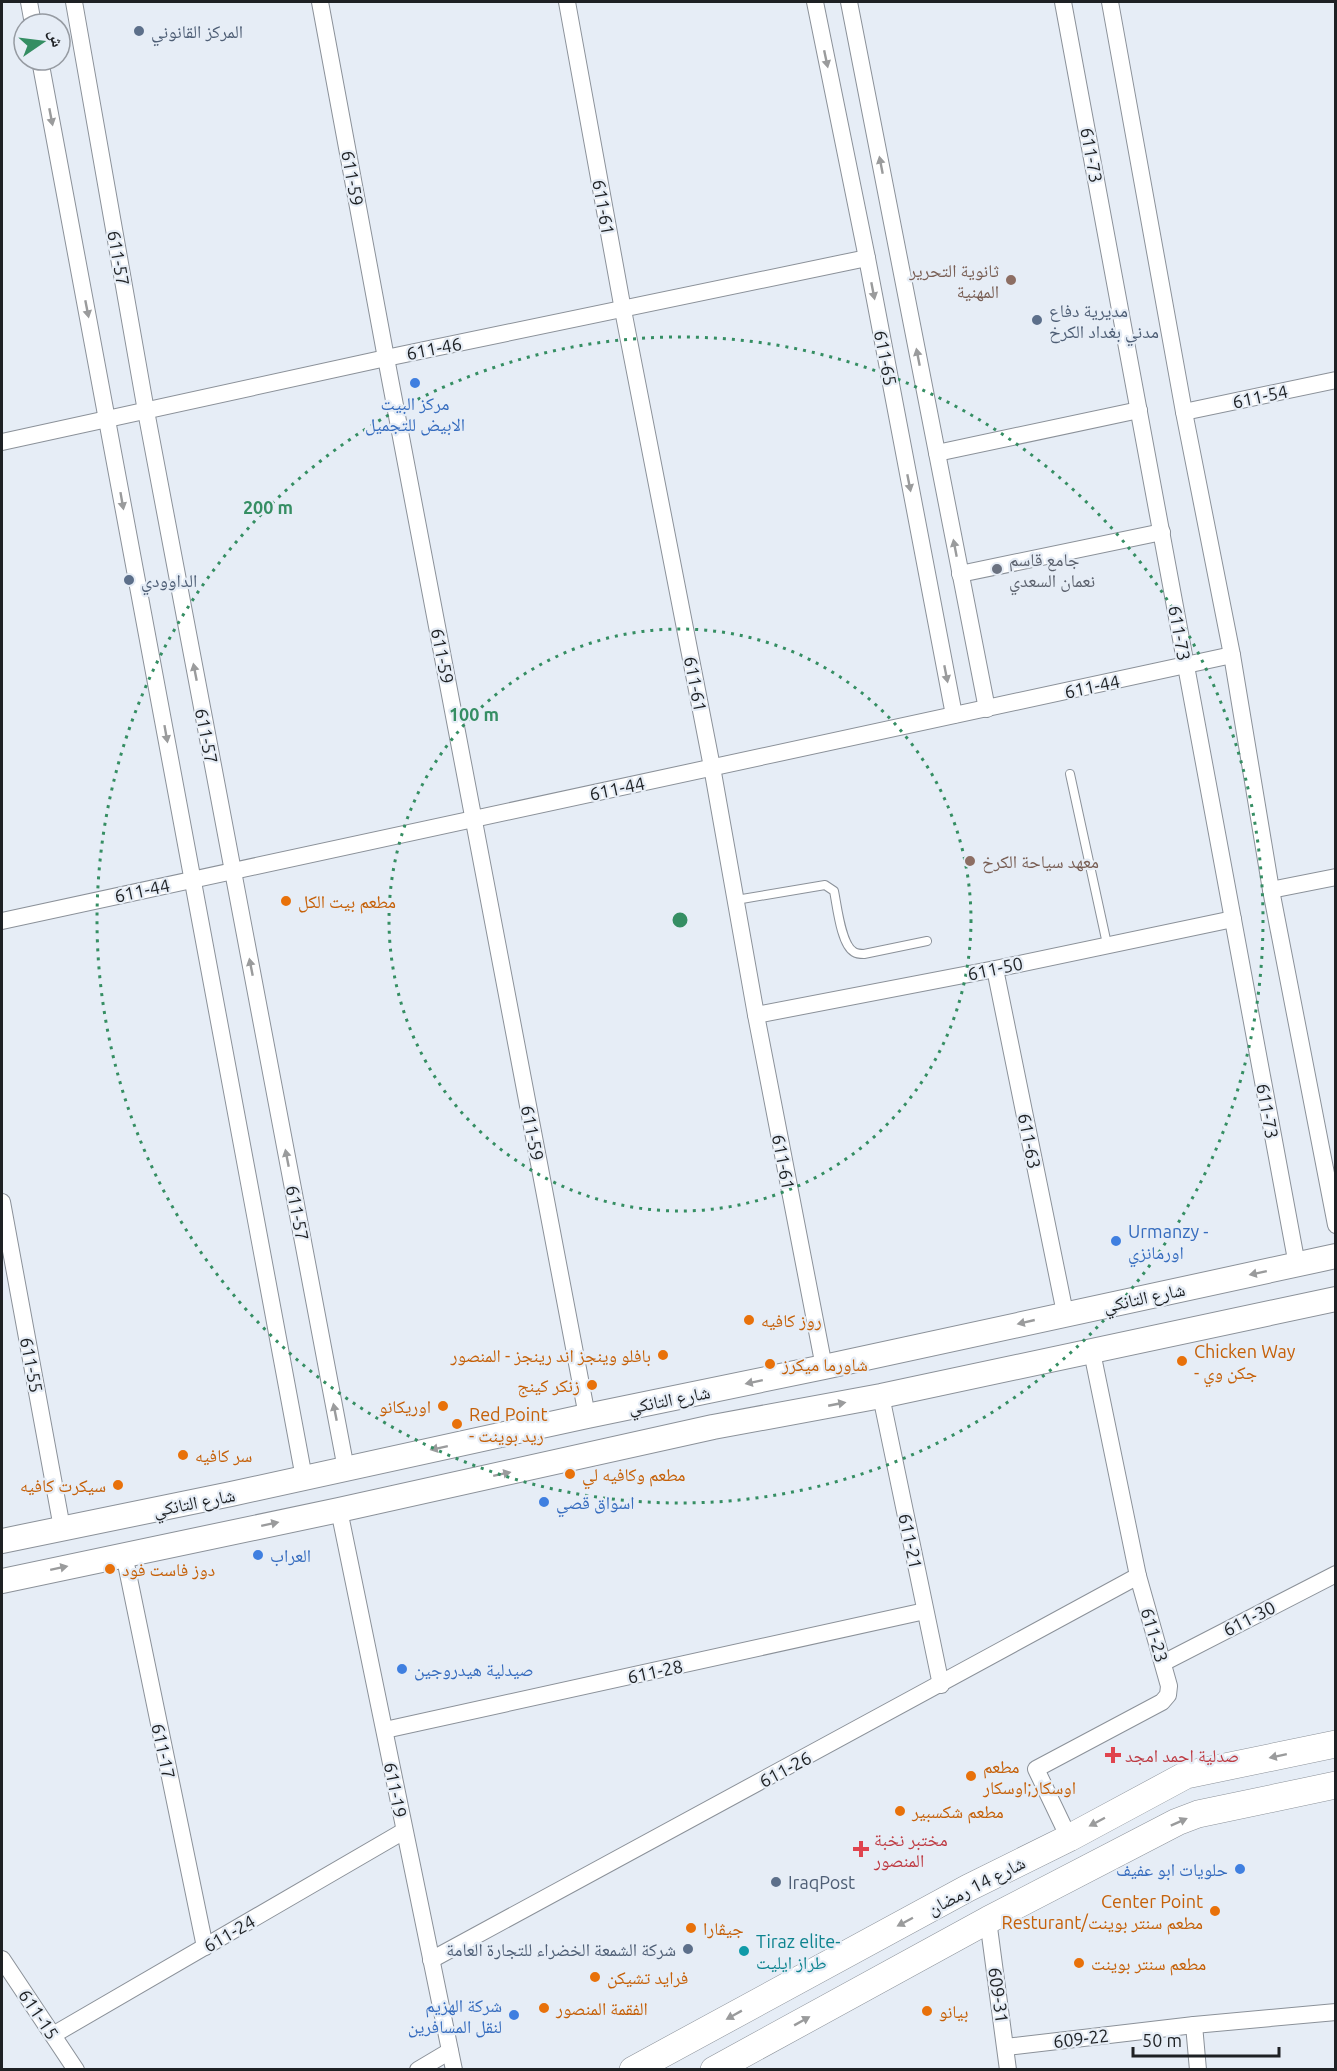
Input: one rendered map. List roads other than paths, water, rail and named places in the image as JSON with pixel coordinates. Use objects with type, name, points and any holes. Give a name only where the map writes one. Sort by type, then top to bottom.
[{"type":"main road","name":"شارع 14 رمضان","points":[[633,2070],[968,1888],[1069,1838],[1186,1775],[1335,1744]]},
{"type":"main road","name":"شارع 14 رمضان","points":[[714,2070],[988,1920],[1177,1822],[1198,1814],[1335,1785]]},
{"type":"street","name":"611-57","points":[[74,2],[146,411],[346,1469]]},
{"type":"street","name":"611-59","points":[[320,2],[587,1416]]},
{"type":"street","name":"611-61","points":[[567,2],[623,310],[712,767],[756,1015],[824,1367]]},
{"type":"street","name":"611-65","points":[[814,2],[867,258],[954,715]]},
{"type":"street","name":"611-65","points":[[849,2],[987,709]]},
{"type":"street","name":"611-73","points":[[1064,2],[1297,1264]]},
{"type":"street","points":[[1110,2],[1184,412],[1232,655],[1271,890],[1335,1224]]},
{"type":"street","points":[[42,72],[304,1478]]},
{"type":"street","name":"611-46","points":[[2,442],[386,358],[867,258]]},
{"type":"street","name":"611-54","points":[[1184,412],[1335,380]]},
{"type":"street","points":[[937,453],[1139,411]]},
{"type":"street","points":[[960,574],[1162,532]]},
{"type":"street","name":"611-44","points":[[2,921],[1232,655]]},
{"type":"street","points":[[1271,890],[1335,877]]},
{"type":"street","name":"611-50","points":[[756,1015],[995,969],[1233,919]]},
{"type":"street","name":"611-63","points":[[995,969],[1065,1313]]},
{"type":"street","name":"611-55","points":[[2,1202],[62,1528]]},
{"type":"street","name":"شارع التانكي","points":[[2,1541],[231,1494],[1335,1256]]},
{"type":"street","name":"شارع التانكي","points":[[2,1581],[339,1510],[713,1427],[881,1396],[1335,1299]]},
{"type":"street","name":"611-23","points":[[1069,1838],[1036,1769],[1162,1702],[1168,1695],[1169,1686],[1138,1576],[1092,1352]]},
{"type":"street","points":[[706,1392],[713,1427]]},
{"type":"street","name":"611-21","points":[[881,1396],[940,1685]]},
{"type":"street","points":[[231,1494],[240,1531]]},
{"type":"street","name":"611-19","points":[[339,1510],[454,2070]]},
{"type":"street","name":"611-17","points":[[124,1554],[205,1947]]},
{"type":"street","name":"611-30","points":[[1163,1663],[1335,1574]]},
{"type":"street","name":"611-26","points":[[431,1960],[1138,1576]]},
{"type":"street","name":"611-28","points":[[385,1730],[925,1611]]},
{"type":"street","name":"611-24","points":[[53,2035],[404,1831]]},
{"type":"street","name":"609-31","points":[[988,1920],[1008,2070]]},
{"type":"street","name":"611-15","points":[[2,1959],[76,2070]]},
{"type":"street","name":"609-22","points":[[1006,2047],[1194,2025],[1335,2012]]},
{"type":"street","points":[[1194,2025],[1198,2070]]},
{"type":"street","points":[[418,2070],[450,2051]]},
{"type":"lane","points":[[1070,774],[1107,944]]},
{"type":"lane","points":[[736,900],[825,885],[834,891],[843,933],[854,953],[864,954],[927,941]]},
{"type":"place","name":"المركز القانوني","points":[[139,31]]},
{"type":"place","name":"ثانوية التحرير المهنية","points":[[1011,280]]},
{"type":"place","name":"مديرية دفاع مدني بغداد الكرخ","points":[[1037,320]]},
{"type":"place","name":"مركز البيت الابيض للتجميل","points":[[415,383]]},
{"type":"place","name":"جامع قاسم نعمان السعدي","points":[[997,569]]},
{"type":"place","name":"الداوودي","points":[[129,580]]},
{"type":"place","name":"معهد سياحة الكرخ","points":[[970,861]]},
{"type":"place","name":"مطعم بيت الكل","points":[[286,901]]},
{"type":"place","name":"Urmanzy - اورمانزي","points":[[1116,1241]]},
{"type":"place","name":"روز كافيه","points":[[749,1320]]},
{"type":"place","name":"بافلو وينجز اند رينجز - المنصور","points":[[663,1355]]},
{"type":"place","name":"Chicken Way - جكن وي","points":[[1182,1361]]},
{"type":"place","name":"شاورما ميكرز","points":[[770,1364]]},
{"type":"place","name":"زنكر كينج","points":[[592,1385]]},
{"type":"place","name":"اوريكانو","points":[[443,1406]]},
{"type":"place","name":"Red Point - ريد بوينت","points":[[457,1424]]},
{"type":"place","name":"سر كافيه","points":[[183,1455]]},
{"type":"place","name":"مطعم وكافيه لي","points":[[570,1474]]},
{"type":"place","name":"سيكرت كافيه","points":[[118,1485]]},
{"type":"place","name":"اسواق قصي","points":[[544,1502]]},
{"type":"place","name":"العراب","points":[[258,1555]]},
{"type":"place","name":"دوز فاست فود","points":[[110,1569]]},
{"type":"place","name":"صيدلية هيدروجين","points":[[402,1669]]},
{"type":"place","name":"صدلية احمد امجد","points":[[1113,1755]]},
{"type":"place","name":"مطعم اوسكار;اوسكار","points":[[971,1776]]},
{"type":"place","name":"مطعم شكسبير","points":[[900,1811]]},
{"type":"place","name":"مختبر نخبة المنصور","points":[[861,1849]]},
{"type":"place","name":"حلويات ابو عفيف","points":[[1240,1869]]},
{"type":"place","name":"IraqPost","points":[[776,1882]]},
{"type":"place","name":"Center Point Resturant/مطعم سنتر بوينت","points":[[1215,1911]]},
{"type":"place","name":"جيڤارا","points":[[691,1928]]},
{"type":"place","name":"شركة الشمعة الخضراء للتجارة العامة","points":[[688,1949]]},
{"type":"place","name":"Tiraz elite- طراز ايليت","points":[[744,1951]]},
{"type":"place","name":"مطعم سنتر بوينت","points":[[1079,1963]]},
{"type":"place","name":"فرايد تشيكن","points":[[595,1977]]},
{"type":"place","name":"الفقمة المنصور","points":[[544,2008]]},
{"type":"place","name":"بيانو","points":[[927,2011]]},
{"type":"place","name":"شركة الهزيم لنقل المسافرين","points":[[514,2015]]}]
